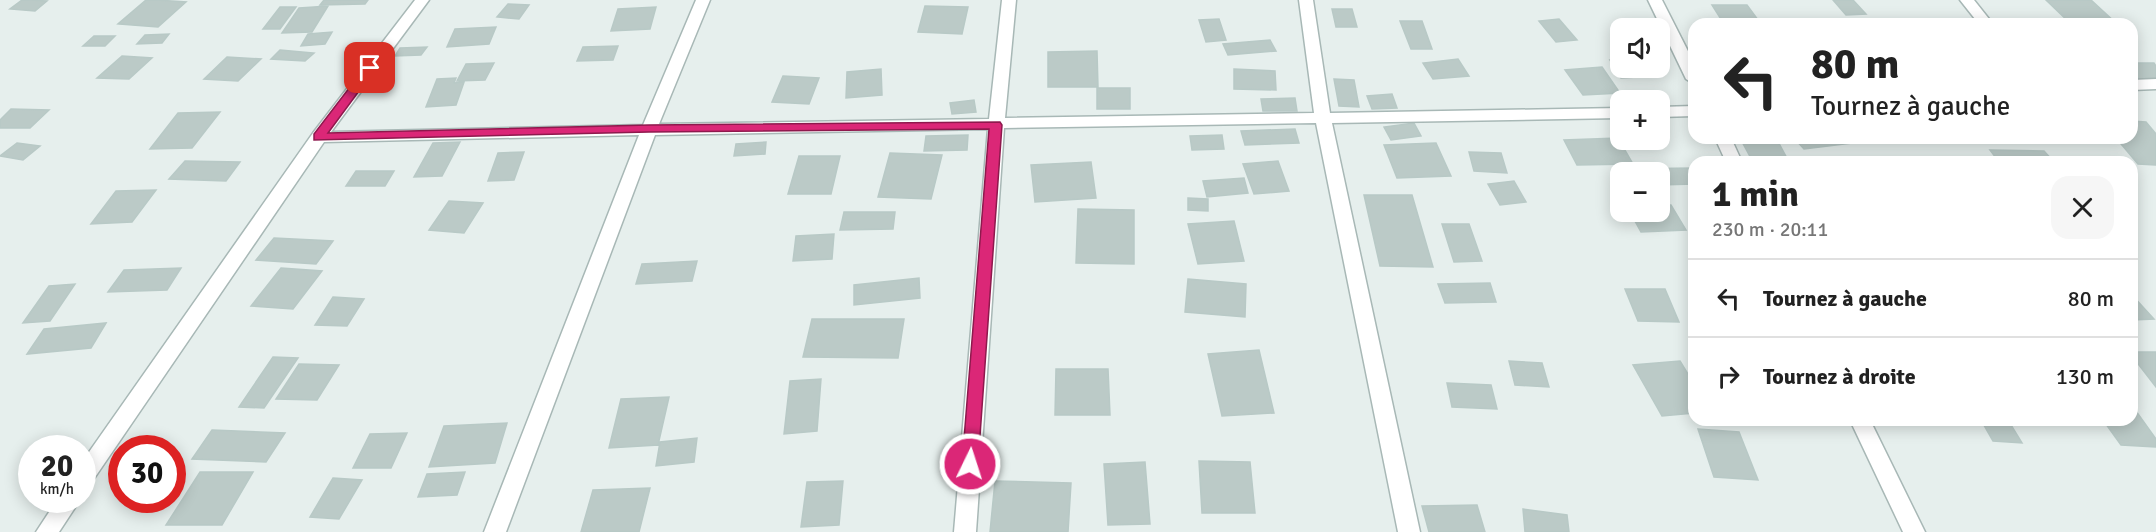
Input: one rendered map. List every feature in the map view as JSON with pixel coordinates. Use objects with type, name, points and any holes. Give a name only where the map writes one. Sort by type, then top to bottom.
[{"type":"street","points":[[96,460],[318,137],[422,0]]},
{"type":"street","points":[[495,532],[649,129],[703,0]]},
{"type":"street","points":[[965,532],[996,125],[1009,0]]},
{"type":"street","points":[[1306,0],[1323,118],[1409,532]]},
{"type":"street","points":[[1654,0],[1688,67]]},
{"type":"street","points":[[1967,0],[1981,18]]},
{"type":"street","points":[[2138,85],[2156,84]]},
{"type":"street","points":[[1670,112],[1688,111]]},
{"type":"street","points":[[318,137],[649,129],[1610,113]]},
{"type":"street","points":[[1863,426],[1914,532]]},
{"type":"street","points":[[46,532],[60,513]]},
{"type":"building","points":[[22,0],[47,1],[35,11],[10,9]]},
{"type":"building","points":[[146,0],[186,2],[158,27],[118,24]]},
{"type":"building","points":[[324,0],[368,0],[365,4],[320,5]]},
{"type":"building","points":[[1833,0],[1853,0],[1866,14],[1846,15]]},
{"type":"building","points":[[2046,0],[2091,0],[2110,18],[2065,18]]},
{"type":"building","points":[[508,4],[529,5],[519,19],[497,17]]},
{"type":"building","points":[[1712,5],[1747,5],[1757,18],[1720,18]]},
{"type":"building","points":[[328,6],[312,32],[282,33],[299,8]]},
{"type":"building","points":[[925,6],[968,7],[962,34],[918,32]]},
{"type":"building","points":[[280,7],[296,7],[280,29],[263,29]]},
{"type":"building","points":[[656,7],[650,29],[611,31],[618,9]]},
{"type":"building","points":[[1332,9],[1352,9],[1357,27],[1336,27]]},
{"type":"building","points":[[1219,19],[1226,40],[1206,42],[1199,20]]},
{"type":"building","points":[[1559,19],[1577,40],[1556,42],[1539,21]]},
{"type":"building","points":[[1400,21],[1422,21],[1432,49],[1411,49]]},
{"type":"building","points":[[496,27],[489,44],[447,47],[455,29]]},
{"type":"building","points":[[332,32],[325,44],[301,46],[308,34]]},
{"type":"building","points":[[169,34],[162,43],[137,44],[145,35]]},
{"type":"building","points":[[94,36],[115,36],[105,46],[83,46]]},
{"type":"building","points":[[1270,40],[1276,51],[1228,55],[1223,44]]},
{"type":"building","points":[[618,46],[613,60],[577,61],[583,47]]},
{"type":"building","points":[[427,47],[421,55],[395,56],[400,48]]},
{"type":"building","points":[[280,50],[314,53],[305,61],[271,59]]},
{"type":"building","points":[[1097,51],[1098,87],[1048,87],[1048,52]]},
{"type":"building","points":[[122,56],[152,58],[129,79],[97,78]]},
{"type":"building","points":[[227,57],[261,59],[238,81],[204,79]]},
{"type":"building","points":[[1458,59],[1469,76],[1433,79],[1423,63]]},
{"type":"building","points":[[494,63],[485,80],[457,81],[466,64]]},
{"type":"building","points":[[2138,63],[2154,63],[2156,82],[2142,82],[2138,78]]},
{"type":"building","points":[[1602,67],[1618,90],[1610,90],[1610,94],[1583,95],[1565,70]]},
{"type":"building","points":[[881,69],[882,95],[846,98],[847,72]]},
{"type":"building","points":[[1234,69],[1275,71],[1276,90],[1234,89]]},
{"type":"building","points":[[783,76],[819,78],[809,104],[772,102]]},
{"type":"building","points":[[456,78],[454,83],[464,82],[456,105],[426,107],[437,79]]},
{"type":"building","points":[[1334,79],[1354,80],[1359,107],[1339,106]]},
{"type":"building","points":[[1097,88],[1130,88],[1130,109],[1097,109]]},
{"type":"building","points":[[1392,94],[1397,108],[1372,109],[1367,96]]},
{"type":"building","points":[[1295,98],[1297,111],[1263,111],[1261,99]]},
{"type":"building","points":[[974,100],[976,112],[952,114],[950,103]]},
{"type":"building","points":[[11,109],[49,110],[30,128],[0,128],[0,120]]},
{"type":"building","points":[[220,112],[192,148],[150,149],[178,113]]},
{"type":"building","points":[[2138,121],[2146,122],[2156,134],[2156,165],[2138,164],[2138,156],[2131,156],[2121,144],[2138,144]]},
{"type":"building","points":[[1414,123],[1421,136],[1391,140],[1384,127]]},
{"type":"building","points":[[1295,129],[1299,143],[1245,145],[1241,131]]},
{"type":"building","points":[[968,135],[967,150],[924,151],[926,136]]},
{"type":"building","points":[[1222,135],[1224,149],[1192,150],[1190,136]]},
{"type":"building","points":[[1610,138],[1610,150],[1625,150],[1632,162],[1577,165],[1564,140]]},
{"type":"building","points":[[460,142],[442,176],[414,177],[433,143]]},
{"type":"building","points":[[766,142],[765,154],[734,156],[736,144]]},
{"type":"building","points":[[17,143],[40,146],[23,160],[0,156]]},
{"type":"building","points":[[1436,143],[1451,176],[1397,178],[1384,145]]},
{"type":"building","points":[[1743,144],[1779,144],[1786,156],[1750,156]]},
{"type":"building","points":[[1799,144],[1845,144],[1804,149]]},
{"type":"building","points":[[1990,150],[2044,151],[2049,156],[1994,156]]},
{"type":"building","points":[[524,152],[514,180],[488,181],[498,153]]},
{"type":"building","points":[[1469,152],[1501,153],[1507,173],[1474,171]]},
{"type":"building","points":[[890,153],[942,155],[931,199],[878,197]]},
{"type":"building","points":[[799,156],[840,156],[831,194],[788,194]]},
{"type":"building","points":[[185,161],[240,162],[226,181],[169,179]]},
{"type":"building","points":[[1278,161],[1289,191],[1254,194],[1243,164]]},
{"type":"building","points":[[1091,162],[1096,198],[1035,202],[1031,165]]},
{"type":"building","points":[[1670,168],[1688,168],[1688,184],[1670,185]]},
{"type":"building","points":[[356,171],[394,171],[385,186],[346,186]]},
{"type":"building","points":[[1244,178],[1248,193],[1207,197],[1203,181]]},
{"type":"building","points":[[1514,181],[1526,202],[1500,205],[1488,184]]},
{"type":"building","points":[[156,190],[132,222],[91,224],[116,191]]},
{"type":"building","points":[[1364,195],[1412,195],[1433,267],[1380,266]]},
{"type":"building","points":[[1188,198],[1208,199],[1208,211],[1188,210]]},
{"type":"building","points":[[449,201],[483,203],[464,233],[429,230]]},
{"type":"building","points":[[1670,205],[1686,230],[1641,232],[1636,222],[1670,222]]},
{"type":"building","points":[[1078,209],[1134,210],[1134,264],[1076,263]]},
{"type":"building","points":[[844,212],[895,212],[893,229],[840,230]]},
{"type":"building","points":[[1234,221],[1244,261],[1198,264],[1188,224]]},
{"type":"building","points":[[1442,224],[1469,224],[1482,261],[1454,262]]},
{"type":"building","points":[[834,234],[832,259],[793,261],[796,236]]},
{"type":"building","points":[[274,238],[333,241],[316,264],[256,260]]},
{"type":"building","points":[[697,261],[692,281],[636,284],[642,264]]},
{"type":"building","points":[[181,268],[167,290],[108,292],[124,270]]},
{"type":"building","points":[[281,268],[322,271],[293,309],[251,306]]},
{"type":"building","points":[[919,278],[920,298],[854,305],[854,285]]},
{"type":"building","points":[[1188,279],[1246,284],[1245,317],[1185,312]]},
{"type":"building","points":[[1490,283],[1496,302],[1445,303],[1438,284]]},
{"type":"building","points":[[75,284],[50,321],[23,323],[49,286]]},
{"type":"building","points":[[1625,289],[1665,289],[1679,322],[1638,321]]},
{"type":"building","points":[[333,297],[364,299],[347,326],[315,325]]},
{"type":"building","points":[[2138,302],[2154,319],[2138,320]]},
{"type":"building","points":[[812,319],[904,319],[898,358],[803,357]]},
{"type":"building","points":[[106,323],[91,348],[27,354],[44,329]]},
{"type":"building","points":[[1259,350],[1274,413],[1222,416],[1208,354]]},
{"type":"building","points":[[2138,352],[2156,352],[2156,387],[2138,364]]},
{"type":"building","points":[[273,357],[298,358],[264,408],[239,407]]},
{"type":"building","points":[[1509,361],[1542,363],[1549,387],[1515,385]]},
{"type":"building","points":[[1680,361],[1688,374],[1688,414],[1662,416],[1633,365]]},
{"type":"building","points":[[299,364],[339,365],[317,400],[276,399]]},
{"type":"building","points":[[1056,369],[1108,369],[1110,415],[1055,415]]},
{"type":"building","points":[[821,379],[817,431],[784,434],[790,381]]},
{"type":"building","points":[[1447,383],[1491,385],[1497,409],[1452,407]]},
{"type":"building","points":[[669,397],[658,445],[609,448],[621,399]]},
{"type":"building","points":[[2138,414],[2156,439],[2156,447],[2121,445],[2107,426],[2138,426]]},
{"type":"building","points":[[507,423],[495,463],[429,467],[444,426]]},
{"type":"building","points":[[1984,426],[2012,426],[2022,443],[1993,441]]},
{"type":"building","points":[[1698,429],[1739,432],[1758,480],[1714,477]]},
{"type":"building","points":[[212,430],[285,433],[266,462],[192,459]]},
{"type":"building","points":[[407,433],[391,468],[353,468],[370,434]]},
{"type":"building","points":[[697,438],[694,462],[656,466],[660,442]]},
{"type":"building","points":[[1199,461],[1250,462],[1255,513],[1202,513]]},
{"type":"building","points":[[1145,462],[1150,524],[1108,525],[1104,464]]},
{"type":"building","points":[[200,472],[253,472],[222,525],[166,525],[174,513],[186,513],[186,494]]},
{"type":"building","points":[[465,472],[457,495],[418,497],[427,474]]},
{"type":"building","points":[[333,478],[362,480],[339,519],[310,517]]},
{"type":"building","points":[[843,481],[839,525],[801,527],[807,482]]},
{"type":"building","points":[[995,481],[1071,483],[1068,532],[990,532]]},
{"type":"building","points":[[650,488],[639,532],[581,532],[593,490]]},
{"type":"building","points":[[1477,505],[1485,532],[1429,532],[1422,506]]},
{"type":"building","points":[[1523,509],[1567,515],[1569,532],[1525,532]]},
{"type":"route","points":[[370,68],[318,137],[649,129],[996,125],[970,464]]}]
